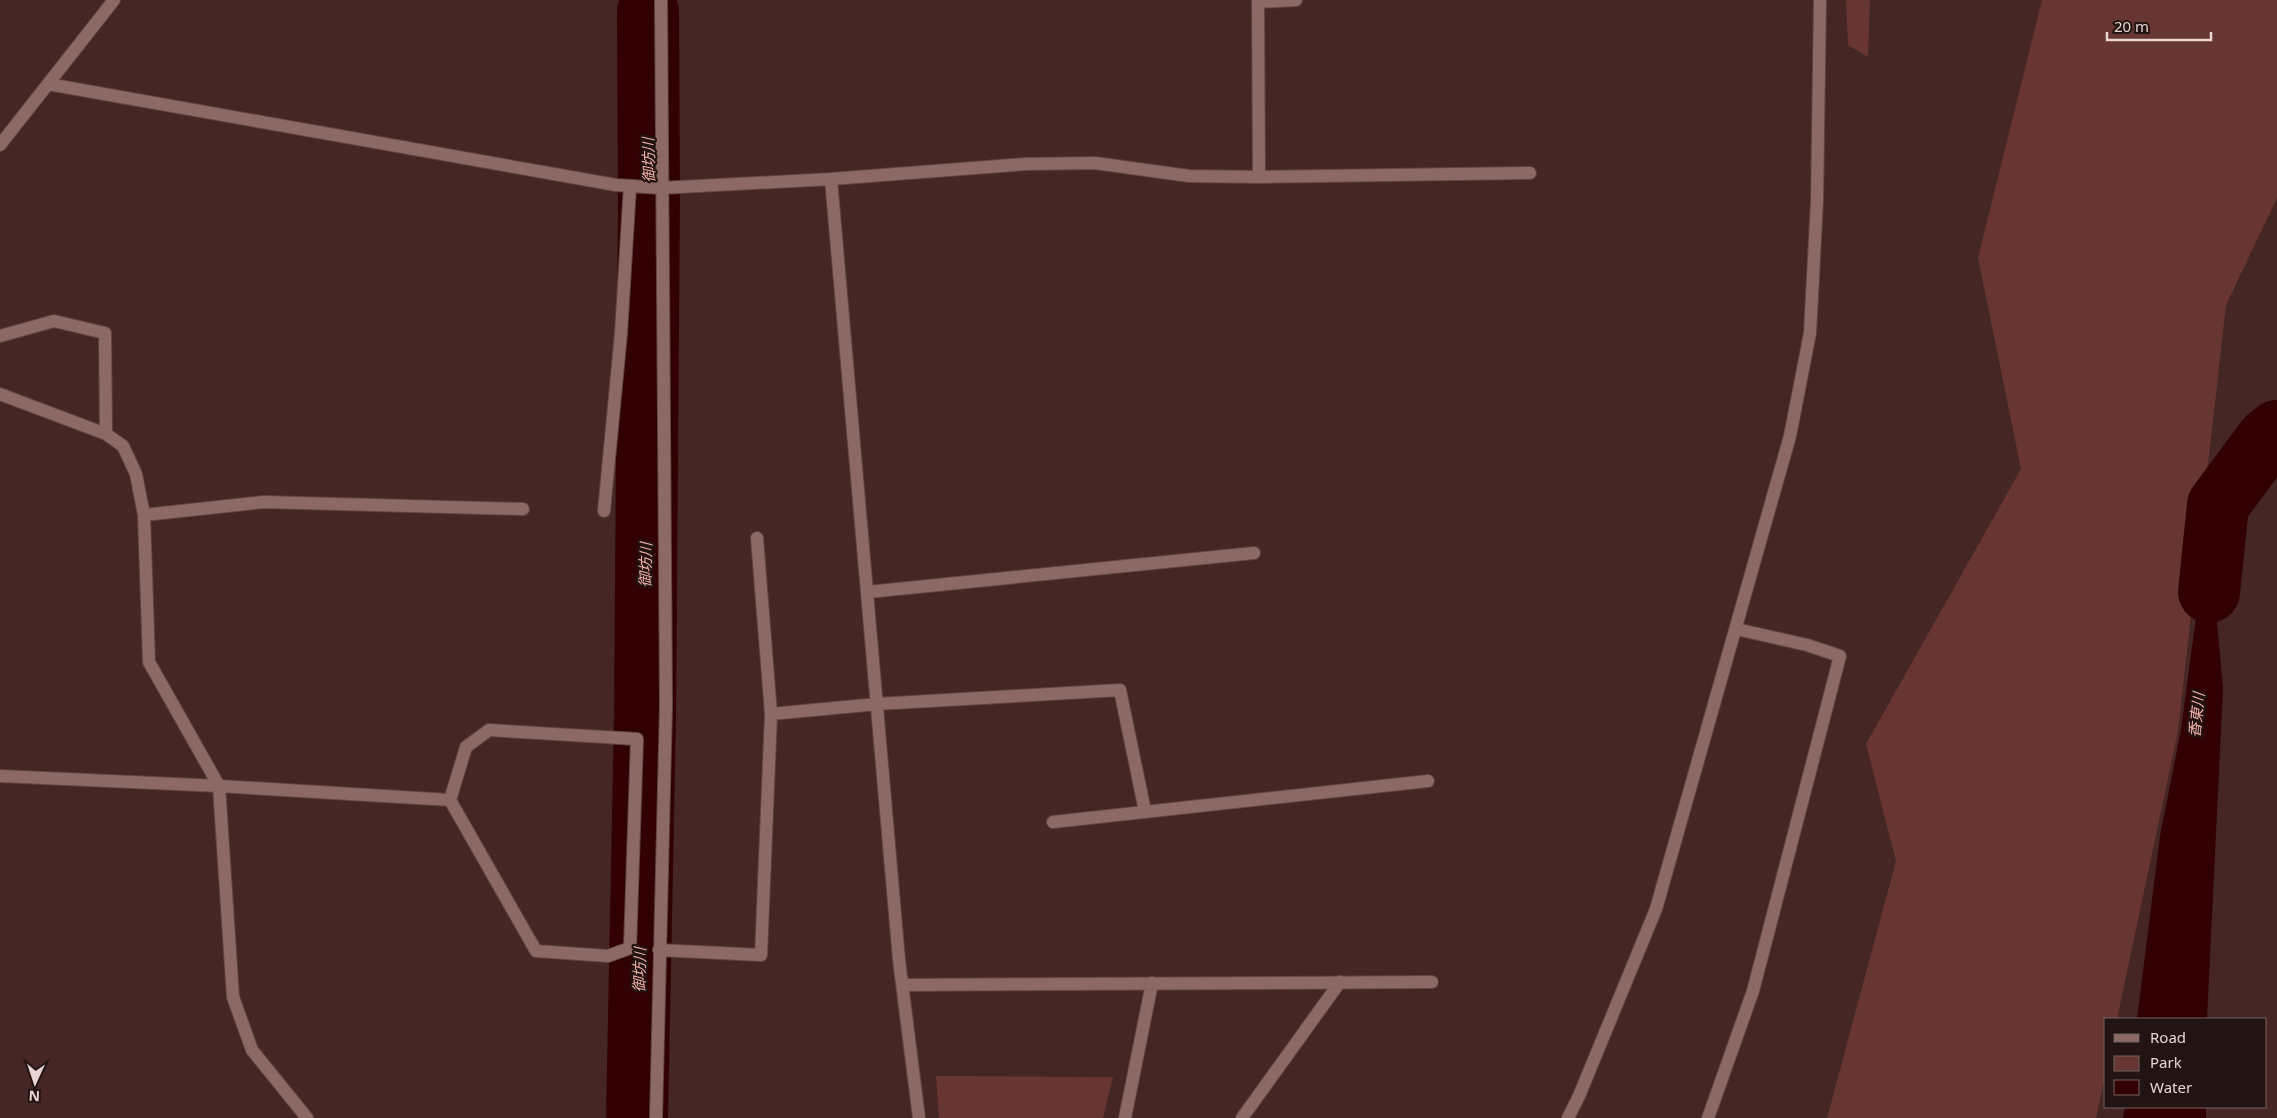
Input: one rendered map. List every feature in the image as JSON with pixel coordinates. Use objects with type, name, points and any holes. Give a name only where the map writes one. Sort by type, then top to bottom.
[{"type":"street","points":[[0,145],[114,0]]},
{"type":"street","points":[[656,1118],[666,705],[661,0]]},
{"type":"street","points":[[1259,177],[1258,1],[1296,0]]},
{"type":"street","points":[[1568,1118],[1583,1087],[1656,909],[1790,436],[1810,332],[1817,201],[1820,0]]},
{"type":"street","points":[[48,84],[616,185],[661,188],[831,179],[1026,164],[1095,163],[1190,176],[1259,177],[1530,173]]},
{"type":"street","points":[[831,179],[903,985],[920,1118]]},
{"type":"street","points":[[604,511],[621,333],[630,186]]},
{"type":"street","points":[[0,336],[54,321],[105,333],[106,434]]},
{"type":"street","points":[[0,394],[106,434],[123,446],[136,474],[144,516],[149,662],[218,786],[233,997],[252,1050],[307,1118]]},
{"type":"street","points":[[144,516],[264,502],[523,509]]},
{"type":"street","points":[[659,950],[760,955],[771,714],[757,538]]},
{"type":"street","points":[[868,592],[1254,554]]},
{"type":"street","points":[[1708,1118],[1752,991],[1840,656],[1807,645],[1736,629]]},
{"type":"street","points":[[771,714],[877,704],[1120,690],[1145,811]]},
{"type":"street","points":[[489,730],[637,738],[630,948],[608,956],[536,951],[450,800],[466,747],[489,730]]},
{"type":"street","points":[[0,776],[218,786],[450,800]]},
{"type":"street","points":[[1052,822],[1428,780]]},
{"type":"street","points":[[1242,1118],[1340,982]]},
{"type":"street","points":[[903,985],[1432,982]]},
{"type":"street","points":[[1125,1118],[1152,984]]},
{"type":"green space","points":[[1846,0],[1870,0],[1868,57],[1848,45]]},
{"type":"green space","points":[[2042,0],[2277,0],[2277,198],[2226,305],[2178,731],[2117,1018],[2104,1018],[2104,1081],[2096,1118],[1827,1118],[1896,861],[1866,744],[2021,469],[1978,258]]},
{"type":"green space","points":[[936,1076],[1113,1077],[1103,1118],[939,1118]]},
{"type":"water","points":[[2218,505],[2217,622],[2223,689],[2207,1018],[2137,1018],[2160,836],[2181,730],[2204,557]]},
{"type":"water","points":[[2125,1108],[2206,1108],[2206,1118],[2123,1118]]},
{"type":"waterway","name":"御坊川","points":[[637,1118],[645,717],[649,196],[648,12]]},
{"type":"waterway","name":"香東川","points":[[2209,592],[2218,505],[2267,439],[2277,431]]}]
